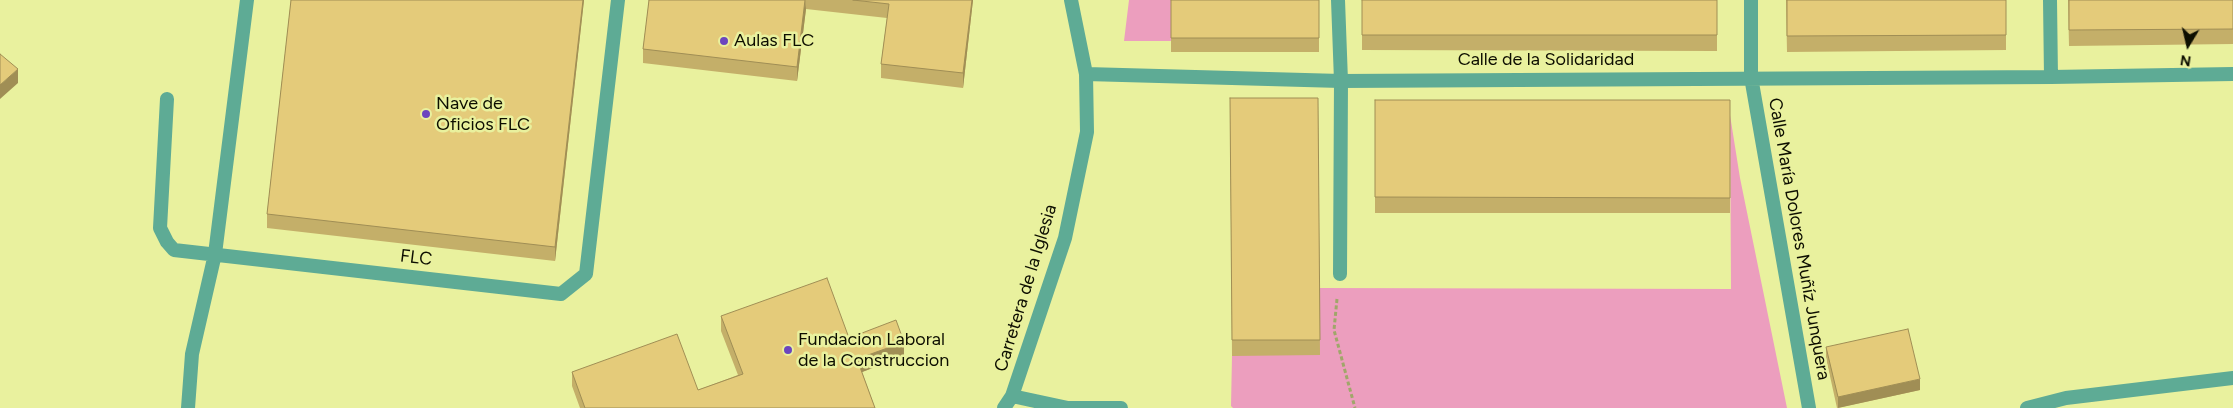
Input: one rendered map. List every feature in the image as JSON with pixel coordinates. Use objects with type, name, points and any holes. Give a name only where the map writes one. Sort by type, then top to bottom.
[{"type":"street","points":[[188,408],[192,354],[215,254],[247,0]]},
{"type":"street","name":"FLC","points":[[167,99],[160,228],[167,242],[174,250],[561,294],[586,274],[618,0]]},
{"type":"street","name":"Carretera de la Iglesia","points":[[1008,402],[1065,238],[1087,132],[1086,74],[1071,0]]},
{"type":"street","points":[[1338,0],[1341,81],[1340,274]]},
{"type":"street","points":[[1751,0],[1751,77]]},
{"type":"street","points":[[2050,0],[2051,77]]},
{"type":"street","name":"Calle de la Solidaridad","points":[[1086,74],[1341,81],[1751,77],[2051,77],[2233,74]]},
{"type":"street","name":"Calle María Dolores Muñíz Junquera","points":[[1751,77],[1809,408]]},
{"type":"street","points":[[2027,408],[2066,398],[2233,378]]},
{"type":"street","points":[[1008,402],[1068,408],[1121,408]]},
{"type":"path","points":[[1340,274],[1334,330],[1355,408]]},
{"type":"shaded area","points":[[1129,0],[1171,0],[1171,41],[1124,41]]},
{"type":"shaded area","points":[[1730,115],[1740,178],[1787,408],[1233,408],[1231,406],[1232,356],[1320,288],[1731,289]]},
{"type":"building","name":"Nave de Oficios FLC","points":[[291,0],[583,0],[555,247],[267,214]]},
{"type":"building","points":[[649,0],[805,0],[797,67],[643,49]]},
{"type":"building","points":[[853,0],[972,0],[963,73],[881,64],[889,4]]},
{"type":"building","points":[[1171,0],[1319,0],[1319,38],[1171,38]]},
{"type":"building","points":[[1362,0],[1717,0],[1717,35],[1362,35]]},
{"type":"building","points":[[1787,0],[2006,0],[2006,35],[1787,36]]},
{"type":"building","points":[[2069,0],[2233,0],[2233,29],[2069,30]]},
{"type":"building","points":[[0,54],[18,69],[0,85]]},
{"type":"building","points":[[1230,98],[1318,98],[1320,340],[1232,340]]},
{"type":"building","points":[[1375,100],[1730,100],[1730,198],[1375,197]]},
{"type":"building","name":"Fundacion Laboral de la Construccion","points":[[827,278],[849,338],[896,320],[904,342],[857,359],[875,408],[585,408],[572,372],[677,334],[698,390],[743,374],[721,316]]},
{"type":"building","points":[[1908,329],[1920,379],[1838,397],[1826,347]]},
{"type":"place","name":"Aulas FLC","points":[[724,41]]},
{"type":"place","name":"Nave de Oficios FLC","points":[[426,114]]},
{"type":"place","name":"Fundacion Laboral de la Construccion","points":[[788,350]]}]
